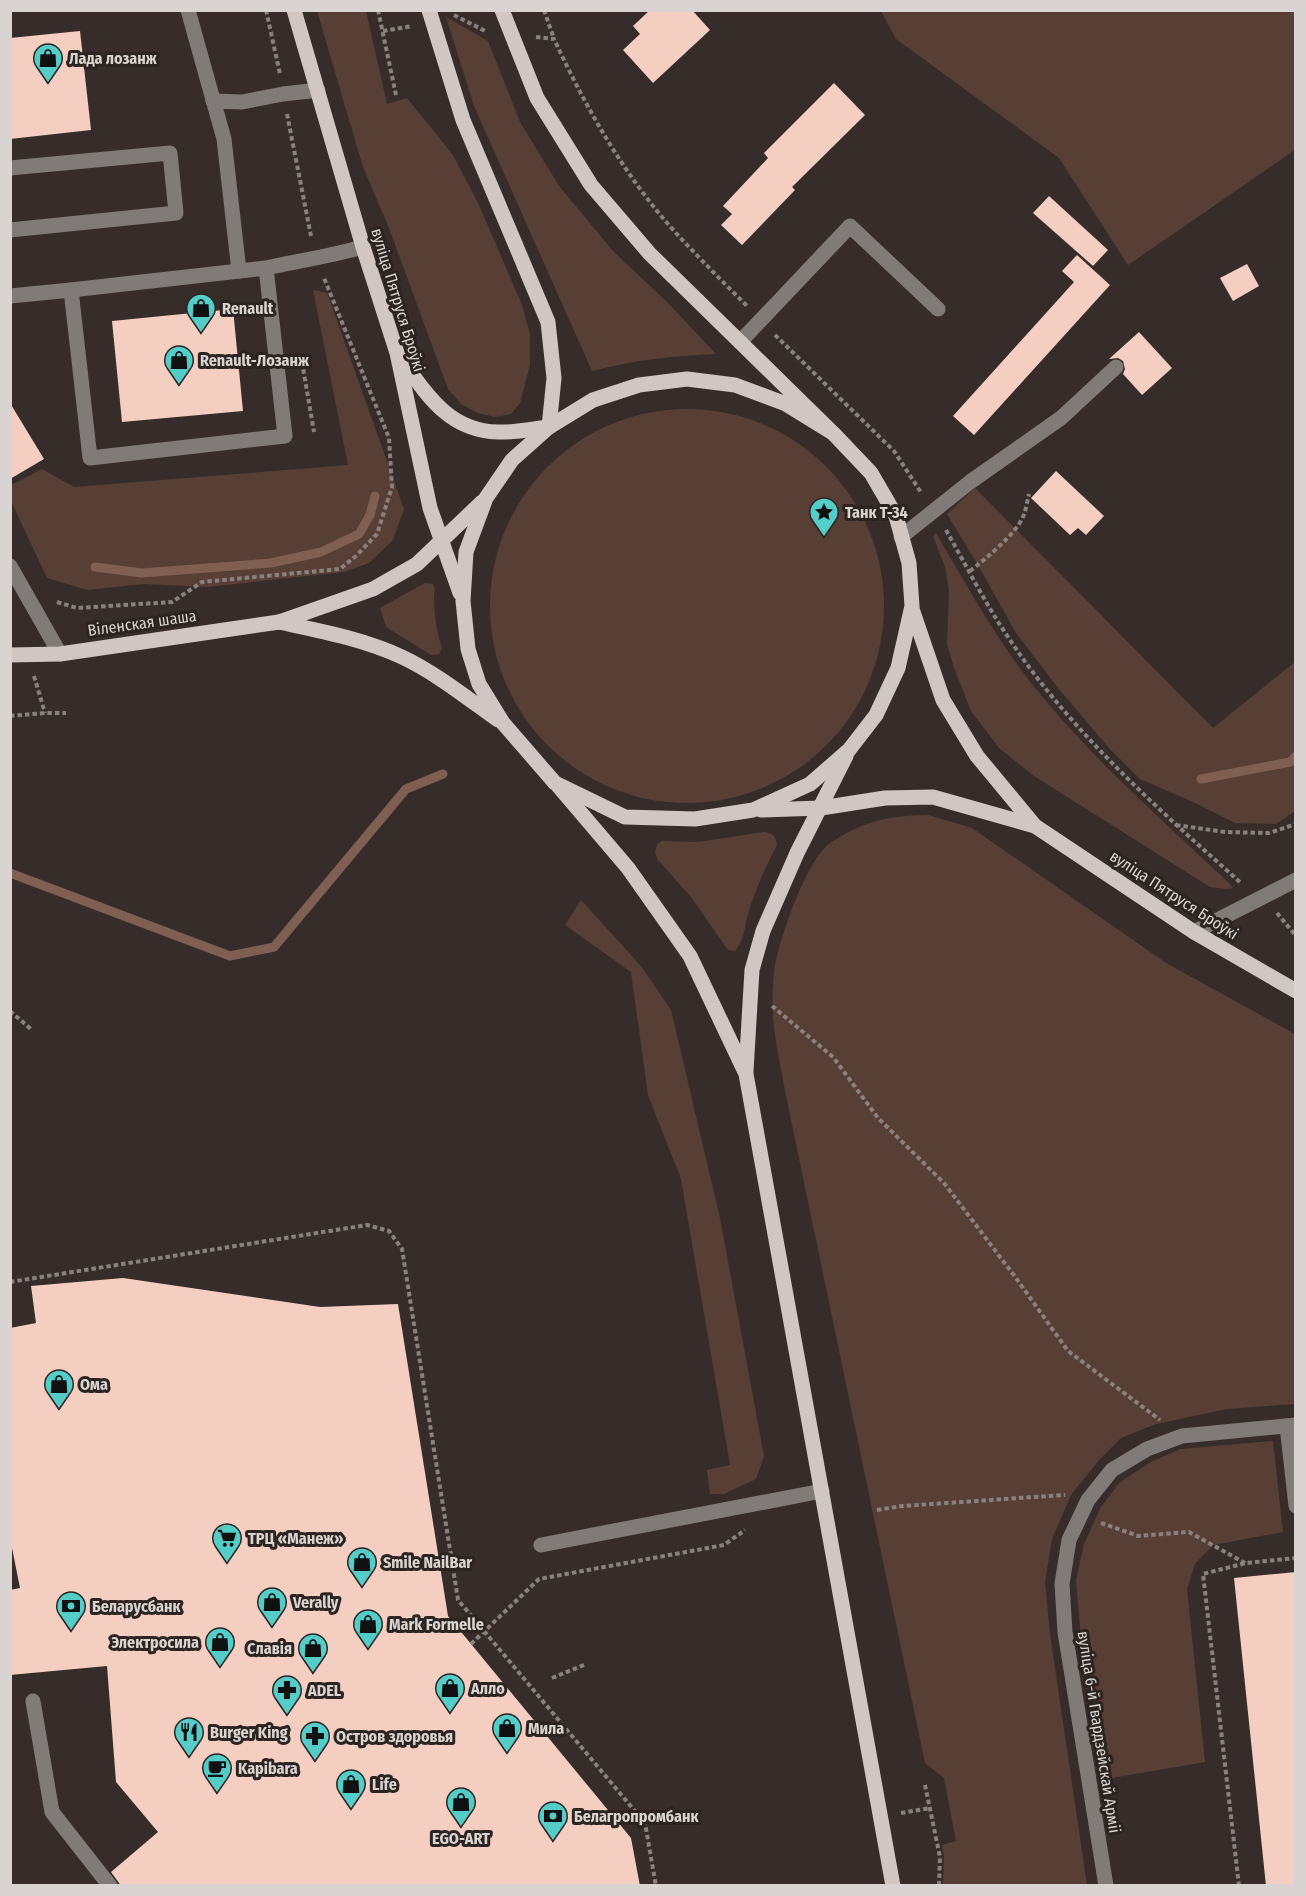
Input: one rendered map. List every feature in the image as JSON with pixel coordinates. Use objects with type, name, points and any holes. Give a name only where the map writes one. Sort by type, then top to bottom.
[{"type":"main road","name":"вуліца Пятруся Броўкі","points":[[294,10],[363,247],[397,353],[430,508],[463,601]]},
{"type":"main road","points":[[502,10],[537,98],[591,185],[651,254],[871,473],[896,516],[909,563],[912,606],[898,668],[876,716],[849,750],[810,784],[753,810],[695,819],[625,817],[555,783]]},
{"type":"main road","points":[[430,17],[463,120],[548,322],[554,378],[549,427]]},
{"type":"main road","points":[[397,353],[429,398],[443,413],[470,427],[497,432],[549,427]]},
{"type":"main road","points":[[279,622],[374,589],[417,564],[486,498],[512,460],[549,427],[593,400],[639,385],[687,379],[735,385],[786,404],[833,433]]},
{"type":"main road","points":[[486,498],[466,552],[463,601],[468,648],[479,684],[503,723],[628,868],[690,956],[746,1074]]},
{"type":"main road","name":"вуліца Пятруся Броўкі","points":[[912,606],[943,700],[977,756],[1035,826],[1194,932],[1296,991]]},
{"type":"main road","points":[[279,622],[363,641],[403,657],[503,723]]},
{"type":"main road","name":"Віленская шаша","points":[[10,655],[60,654],[279,622]]},
{"type":"main road","points":[[849,750],[774,902],[763,931],[752,970],[746,1074],[893,1886]]},
{"type":"main road","name":"вуліца Пятруся Броўкі","points":[[753,810],[820,808],[885,798],[933,797],[1035,826]]},
{"type":"street","points":[[188,10],[224,139],[239,271]]},
{"type":"street","points":[[213,101],[242,102],[318,90]]},
{"type":"street","points":[[10,168],[170,153],[176,213],[10,230]]},
{"type":"street","points":[[740,342],[850,226],[938,309]]},
{"type":"street","points":[[10,296],[266,268],[315,260],[363,247]]},
{"type":"street","points":[[71,290],[90,458],[274,438],[285,436],[266,268]]},
{"type":"street","points":[[902,537],[969,482],[1061,418],[1116,367]]},
{"type":"street","points":[[10,566],[60,654]]},
{"type":"street","points":[[1194,932],[1296,880]]},
{"type":"street","points":[[1292,1425],[1296,1506]]},
{"type":"street","name":"вуліца 6-й Гвардзейскай Арміі","points":[[1106,1886],[1065,1632],[1062,1584],[1069,1540],[1088,1500],[1112,1470],[1147,1449],[1182,1436],[1292,1425]]},
{"type":"street","points":[[541,1545],[822,1491]]},
{"type":"street","points":[[33,1701],[52,1812],[110,1886]]},
{"type":"path","points":[[378,10],[396,95]]},
{"type":"path","points":[[544,10],[554,39]]},
{"type":"path","points":[[383,31],[430,17]]},
{"type":"path","points":[[316,276],[330,290]]},
{"type":"path","points":[[300,355],[314,432]]},
{"type":"path","points":[[970,571],[1008,536],[1022,519],[1029,494]]},
{"type":"path","points":[[28,654],[45,713]]},
{"type":"path","points":[[10,716],[66,713]]},
{"type":"path","points":[[1175,824],[1225,832],[1258,833],[1269,833],[1296,825]]},
{"type":"path","points":[[770,1004],[833,1057],[878,1118],[944,1183],[1068,1351],[1182,1436]]},
{"type":"path","points":[[10,1011],[32,1030]]},
{"type":"path","points":[[10,1282],[367,1225],[389,1231],[402,1249],[458,1600],[645,1823],[656,1886]]},
{"type":"path","points":[[877,1510],[902,1506]]},
{"type":"path","points":[[471,1644],[539,1579],[724,1545],[746,1529]]},
{"type":"path","points":[[1239,1886],[1203,1574],[1246,1563],[1296,1558]]},
{"type":"path","points":[[552,1678],[584,1665]]},
{"type":"path","points":[[925,1785],[940,1857],[939,1886]]},
{"type":"path","points":[[881,1816],[930,1808]]},
{"type":"shaded area","points":[[317,11],[366,11],[387,104],[407,98],[453,155],[479,205],[522,305],[530,334],[530,365],[520,403],[511,414],[495,417],[478,413],[461,404],[448,389],[389,228],[363,167]]},
{"type":"shaded area","points":[[881,11],[1295,11],[1295,150],[1128,265],[1059,158],[896,39]]},
{"type":"shaded area","points":[[446,17],[488,41],[520,122],[559,186],[613,251],[668,303],[716,354],[653,359],[592,371],[474,106]]},
{"type":"shaded area","points":[[313,290],[327,293],[404,509],[393,540],[369,563],[344,572],[207,587],[144,584],[87,590],[47,578],[10,499],[11,485],[42,469],[74,487],[348,465]]},
{"type":"shaded area","points":[[687,409],[725,413],[762,424],[796,443],[826,467],[850,497],[869,531],[880,568],[884,606],[880,644],[869,681],[850,715],[826,745],[796,769],[762,788],[725,799],[687,803],[649,799],[612,788],[578,769],[548,745],[524,715],[505,681],[494,644],[490,606],[494,568],[505,531],[524,497],[548,467],[578,443],[612,424],[649,413]]},
{"type":"shaded area","points":[[975,488],[1213,728],[1295,662],[1295,811],[1276,824],[1235,823],[1140,779],[1109,748],[1058,688],[1016,633],[947,514]]},
{"type":"shaded area","points":[[936,533],[1001,641],[1030,682],[1114,774],[1234,888],[1210,887],[1034,776],[999,748],[971,711],[954,668],[947,644],[949,590],[945,567],[933,536]]},
{"type":"shaded area","points":[[425,583],[433,584],[434,588],[435,617],[442,648],[439,654],[431,655],[386,627],[380,608]]},
{"type":"shaded area","points":[[928,815],[972,828],[1166,963],[1295,1034],[1295,1404],[1227,1409],[1156,1424],[1121,1438],[1099,1460],[1071,1495],[1052,1539],[1045,1582],[1050,1634],[1087,1885],[943,1885],[942,1845],[956,1841],[944,1778],[925,1763],[775,1037],[773,993],[776,960],[794,904],[820,853],[841,836],[864,825],[900,817]]},
{"type":"shaded area","points":[[764,832],[774,836],[777,845],[755,894],[740,942],[735,951],[728,950],[691,897],[658,860],[655,853],[657,844],[662,841],[698,842]]},
{"type":"shaded area","points":[[581,900],[641,966],[671,1010],[720,1218],[764,1456],[756,1479],[724,1494],[710,1494],[707,1470],[730,1465],[681,1179],[648,1095],[631,972],[565,925]]},
{"type":"shaded area","points":[[1273,1441],[1283,1532],[1213,1545],[1195,1564],[1187,1589],[1205,1762],[1106,1779],[1080,1627],[1076,1580],[1084,1544],[1101,1507],[1119,1483],[1149,1463],[1180,1449]]},
{"type":"building","points":[[650,10],[692,10],[710,30],[653,83],[623,50],[640,34],[633,26]]},
{"type":"building","name":"Лада лозанж","points":[[80,31],[91,130],[10,139],[10,38]]},
{"type":"building","points":[[834,83],[865,115],[792,187],[795,190],[742,245],[721,225],[732,214],[723,206],[768,158],[764,153]]},
{"type":"building","points":[[1049,196],[1108,250],[1093,266],[1033,213]]},
{"type":"building","points":[[1077,255],[1110,285],[974,435],[953,416],[1074,282],[1062,271]]},
{"type":"building","points":[[1247,264],[1259,286],[1233,301],[1220,278]]},
{"type":"building","name":"Renault-Лозанж","points":[[233,309],[243,411],[122,422],[112,321]]},
{"type":"building","points":[[1139,332],[1172,368],[1142,395],[1123,374],[1125,369],[1123,361],[1118,358],[1109,359]]},
{"type":"building","points":[[10,403],[44,459],[10,479]]},
{"type":"building","points":[[1056,471],[1104,516],[1086,535],[1078,528],[1070,535],[1031,498]]},
{"type":"building","name":"ТРЦ «Манеж»","points":[[123,1278],[320,1307],[398,1304],[448,1616],[631,1838],[640,1886],[121,1886],[111,1872],[158,1832],[116,1782],[107,1666],[10,1675],[10,1590],[20,1588],[10,1538],[10,1328],[36,1323],[31,1286]]},
{"type":"building","points":[[1296,1572],[1296,1886],[1266,1886],[1234,1578]]},
{"type":"waterway","points":[[95,567],[142,573],[271,563],[321,552],[359,534],[370,515],[375,496]]},
{"type":"waterway","points":[[1201,779],[1290,762],[1296,756]]},
{"type":"waterway","points":[[10,873],[230,956],[274,947],[406,789],[443,774]]},
{"type":"place","name":"Лада лозанж","points":[[48,84]]},
{"type":"place","name":"Renault","points":[[201,334]]},
{"type":"place","name":"Renault-Лозанж","points":[[179,386]]},
{"type":"place","name":"Танк Т-34","points":[[824,538]]},
{"type":"place","name":"Ома","points":[[59,1410]]},
{"type":"place","name":"ТРЦ «Манеж»","points":[[227,1564]]},
{"type":"place","name":"Smile NailBar","points":[[362,1588]]},
{"type":"place","name":"Verally","points":[[272,1628]]},
{"type":"place","name":"Беларусбанк","points":[[71,1632]]},
{"type":"place","name":"Mark Formelle","points":[[368,1650]]},
{"type":"place","name":"Электросила","points":[[220,1668]]},
{"type":"place","name":"Славія","points":[[313,1674]]},
{"type":"place","name":"Алло","points":[[450,1714]]},
{"type":"place","name":"ADEL","points":[[287,1716]]},
{"type":"place","name":"Мила","points":[[507,1754]]},
{"type":"place","name":"Burger King","points":[[189,1758]]},
{"type":"place","name":"Остров здоровья","points":[[315,1762]]},
{"type":"place","name":"Kapibara","points":[[217,1794]]},
{"type":"place","name":"Life","points":[[351,1810]]},
{"type":"place","name":"EGO-ART","points":[[461,1828]]},
{"type":"place","name":"Белагропромбанк","points":[[553,1842]]}]
